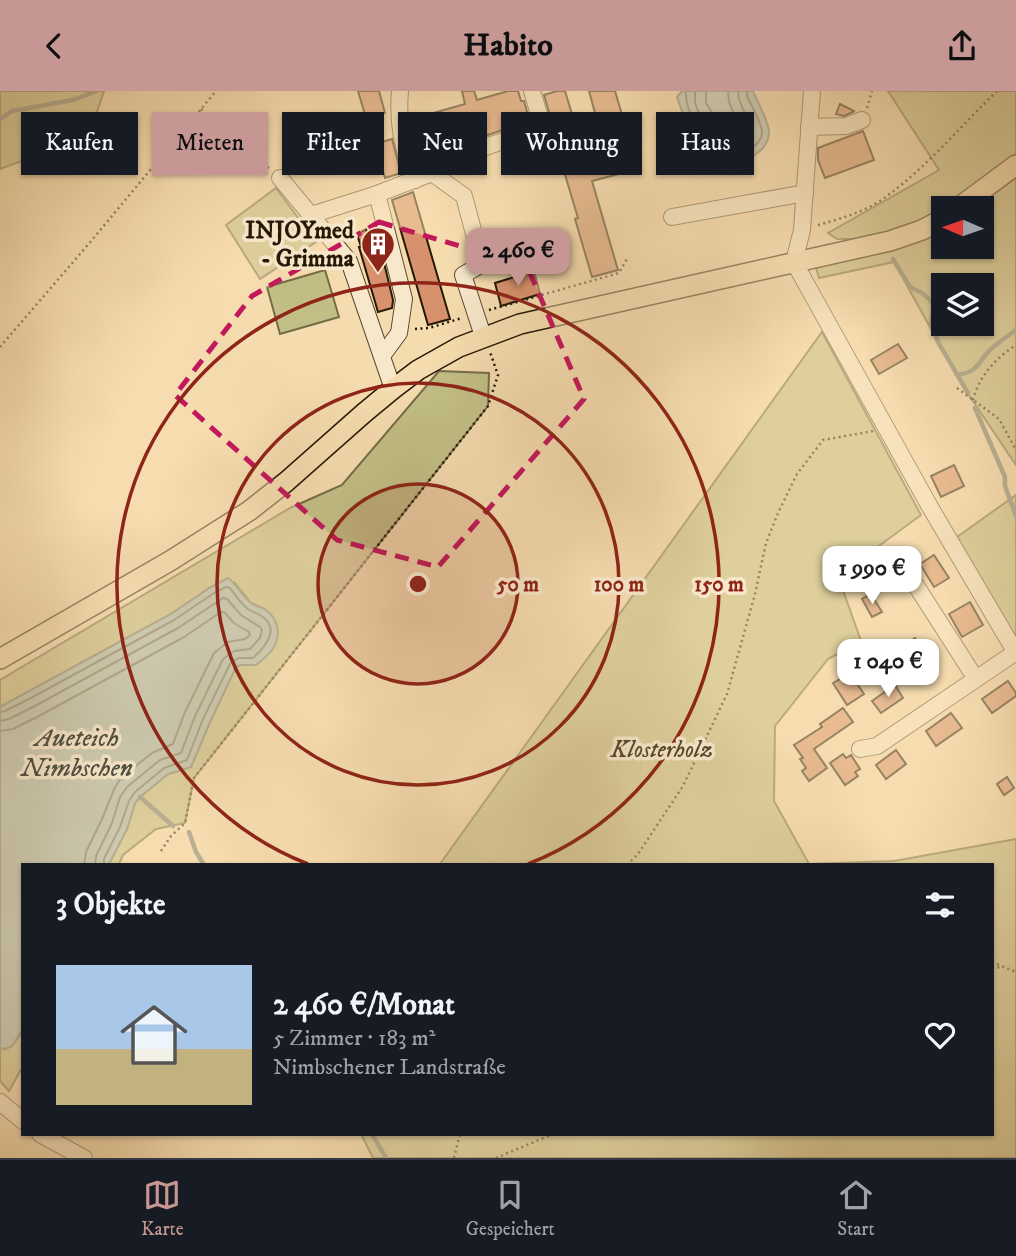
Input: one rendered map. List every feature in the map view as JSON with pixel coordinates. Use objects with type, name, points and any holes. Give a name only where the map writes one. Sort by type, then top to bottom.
[{"type":"main road","points":[[974,196],[1016,165]]},
{"type":"main road","points":[[0,659],[170,561],[249,511],[393,389],[418,370],[459,347],[520,324],[901,237],[931,225]]},
{"type":"street","points":[[400,91],[399,123],[402,143],[415,180]]},
{"type":"street","points":[[487,146],[534,130],[541,121],[532,91]]},
{"type":"street","points":[[812,91],[802,230],[794,262],[930,507],[1016,653],[877,746],[860,749]]},
{"type":"street","points":[[809,127],[846,126],[862,120]]},
{"type":"street","points":[[311,215],[427,175]]},
{"type":"street","points":[[435,175],[464,196],[482,264],[463,275],[483,336]]},
{"type":"street","points":[[280,178],[349,261],[393,389]]},
{"type":"street","points":[[672,217],[805,193]]},
{"type":"street","points":[[377,194],[404,299],[399,333],[382,356]]},
{"type":"street","points":[[915,585],[976,679]]},
{"type":"street","points":[[0,1102],[21,1119]]},
{"type":"street","points":[[44,1136],[84,1158]]},
{"type":"path","points":[[0,347],[216,91]]},
{"type":"path","points":[[802,230],[853,214],[882,199],[916,172],[997,91]]},
{"type":"path","points":[[200,108],[280,178]]},
{"type":"path","points":[[399,333],[429,328],[620,273],[628,257]]},
{"type":"path","points":[[161,851],[171,836],[185,823],[194,778],[488,406],[498,375],[483,336]]},
{"type":"path","points":[[973,400],[977,385],[990,366],[1016,345]]},
{"type":"path","points":[[957,388],[999,419],[1016,450]]},
{"type":"path","points":[[629,863],[638,854],[683,786],[727,694],[755,594],[766,543],[797,474],[823,440],[886,429]]},
{"type":"path","points":[[994,963],[1016,972]]},
{"type":"path","points":[[994,968],[1005,967]]},
{"type":"path","points":[[454,1158],[460,1136]]},
{"type":"path","points":[[496,1158],[548,1136]]},
{"type":"highlighted area","points":[[379,222],[527,266],[584,399],[438,567],[337,540],[175,395],[252,296]]},
{"type":"green space","points":[[0,91],[104,91],[97,112],[21,112],[21,161],[0,169]]},
{"type":"green space","points":[[888,91],[1016,91],[1016,156],[967,194],[931,196],[931,218],[928,220],[866,239],[837,239],[828,233],[939,170]]},
{"type":"green space","points":[[1016,174],[1016,465],[962,385],[935,336],[994,336],[994,273],[931,273],[931,329],[894,262],[819,278],[816,268],[931,231],[931,259],[994,259],[994,196],[986,196]]},
{"type":"green space","points":[[276,188],[316,242],[260,279],[226,225]]},
{"type":"green space","points":[[325,270],[339,317],[280,334],[267,287]]},
{"type":"green space","name":"Klosterholz","points":[[822,332],[921,515],[838,576],[861,641],[828,659],[775,726],[774,801],[808,863],[441,863]]},
{"type":"green space","points":[[439,371],[489,373],[488,406],[194,778],[185,823],[156,829],[123,855],[119,863],[110,863],[140,797],[168,774],[191,767],[265,609],[251,603],[234,582],[211,587],[171,614],[0,707],[0,680],[290,508],[342,485]]},
{"type":"green space","points":[[1016,495],[1016,643],[957,537]]},
{"type":"green space","name":"Klosterholz","points":[[1016,839],[1016,1158],[373,1158],[362,1136],[994,1136],[994,863],[837,863],[894,861]]},
{"type":"green space","points":[[21,1032],[21,1070],[9,1091],[0,1081],[0,1048],[8,1048]]},
{"type":"water","points":[[682,91],[753,91],[765,117],[768,140],[754,155],[754,112],[683,112],[677,97]]},
{"type":"water","name":"Aueteich Nimbschen","points":[[228,578],[251,603],[266,610],[277,626],[275,645],[256,665],[236,667],[191,767],[168,774],[140,797],[110,863],[21,863],[21,1032],[12,1046],[0,1048],[0,707],[171,614]]},
{"type":"building","points":[[358,91],[379,91],[385,113],[364,112]]},
{"type":"building","points":[[462,91],[474,91],[477,100],[508,91],[518,91],[527,112],[501,112],[501,130],[487,135],[487,112],[437,112],[465,104]]},
{"type":"building","points":[[565,91],[571,112],[549,112],[544,95]]},
{"type":"building","points":[[589,91],[615,91],[621,112],[595,112]]},
{"type":"building","points":[[840,104],[854,111],[844,116],[836,114]]},
{"type":"building","points":[[863,131],[874,160],[825,178],[818,160],[818,148]]},
{"type":"building","points":[[392,139],[398,162],[398,174],[385,178],[384,175],[384,141]]},
{"type":"building","points":[[565,175],[615,175],[592,181],[618,270],[592,277],[575,219],[578,218]]},
{"type":"building","points":[[413,192],[450,319],[428,325],[392,200]]},
{"type":"building","name":"INJOYmed - Grimma","points":[[366,229],[370,244],[379,242],[393,300],[392,308],[378,312],[357,234]]},
{"type":"building","points":[[534,271],[540,294],[501,306],[495,283]]},
{"type":"building","points":[[898,344],[907,358],[879,374],[871,360]]},
{"type":"building","points":[[954,465],[964,486],[941,497],[931,476]]},
{"type":"building","points":[[934,555],[949,578],[934,587],[920,564]]},
{"type":"building","points":[[871,594],[882,612],[872,617],[862,599]]},
{"type":"building","points":[[970,602],[983,625],[962,637],[949,614]]},
{"type":"building","points":[[915,638],[934,674],[924,679],[906,644]]},
{"type":"building","points":[[842,678],[845,683],[853,678],[864,694],[847,705],[833,683]]},
{"type":"building","points":[[1008,681],[1016,696],[992,713],[982,699]]},
{"type":"building","points":[[895,685],[903,698],[881,713],[872,701]]},
{"type":"building","points":[[843,708],[853,722],[814,749],[827,768],[809,781],[802,771],[806,768],[800,759],[803,758],[794,745],[822,727],[820,724]]},
{"type":"building","points":[[951,713],[962,728],[936,746],[926,731]]},
{"type":"building","points":[[896,750],[906,764],[886,779],[876,765]]},
{"type":"building","points":[[843,754],[846,758],[851,755],[860,769],[855,772],[858,776],[845,785],[830,763]]},
{"type":"building","points":[[1007,777],[1014,788],[1004,795],[997,784]]},
{"type":"waterway","points":[[0,119],[12,111],[73,100],[97,91]]},
{"type":"waterway","points":[[893,259],[910,287],[922,293],[934,306],[931,323],[938,342],[968,393]]},
{"type":"waterway","points":[[956,374],[974,369],[992,348],[1016,330]]},
{"type":"waterway","points":[[975,408],[1005,477],[1005,486],[1016,516]]},
{"type":"waterway","points":[[140,797],[173,826]]},
{"type":"waterway","points":[[189,832],[203,863]]},
{"type":"waterway","points":[[373,1136],[386,1158]]},
{"type":"place","name":"INJOYmed - Grimma","points":[[378,274]]}]
